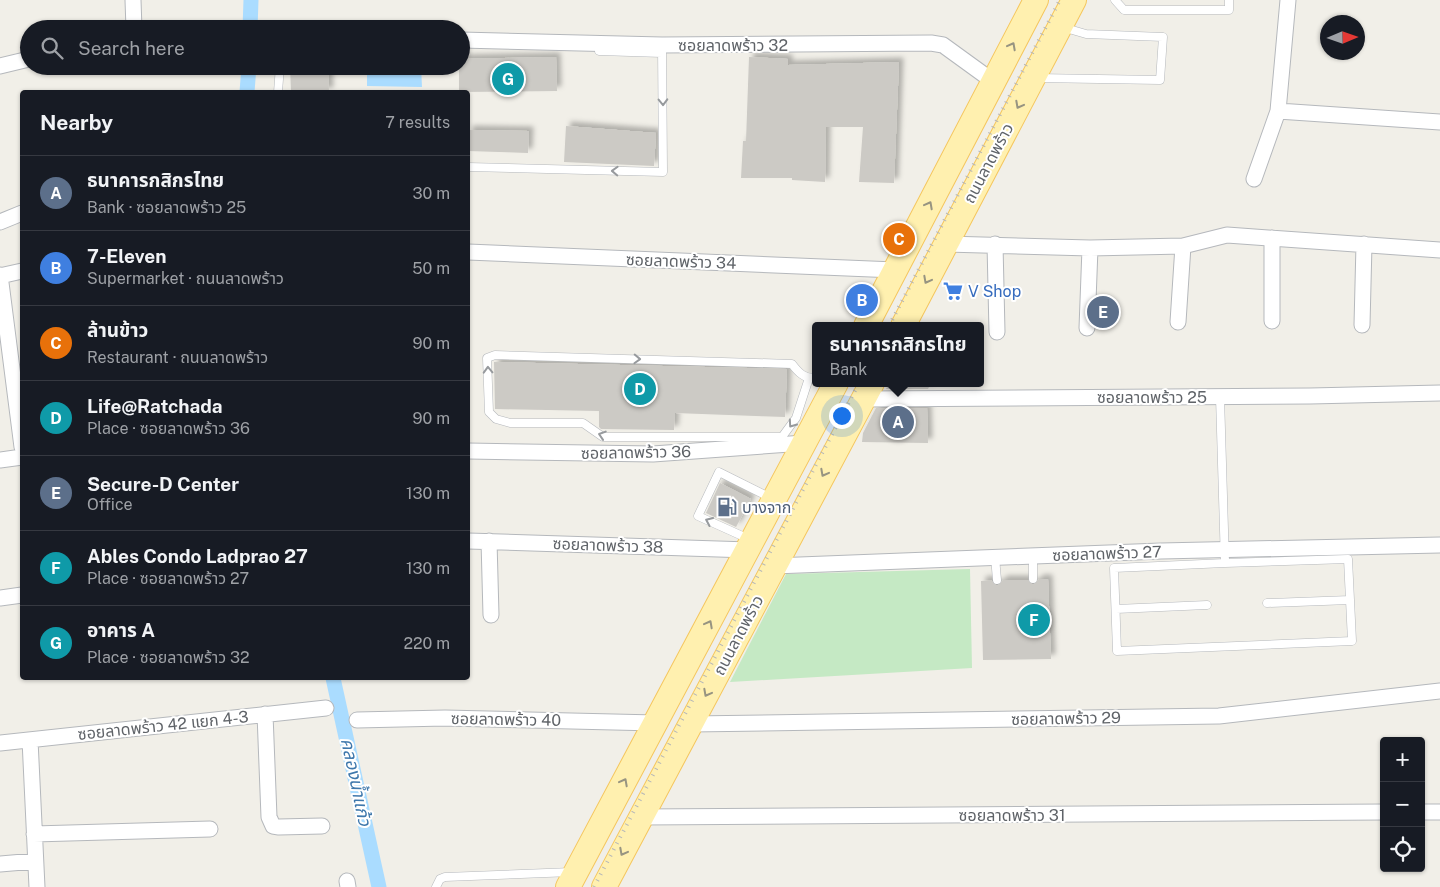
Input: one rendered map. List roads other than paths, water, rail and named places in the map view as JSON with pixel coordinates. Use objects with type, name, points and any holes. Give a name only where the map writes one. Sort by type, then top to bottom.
[{"type":"main road","name":"ถนนลาดพร้าว","points":[[868,322],[1036,0]]},
{"type":"main road","name":"ถนนลาดพร้าว","points":[[904,322],[1074,0]]},
{"type":"main road","name":"ถนนลาดพร้าว","points":[[572,879],[751,546],[834,387]]},
{"type":"main road","name":"ถนนลาดพร้าว","points":[[604,887],[868,391]]},
{"type":"street","points":[[133,0],[134,20]]},
{"type":"street","points":[[1254,179],[1278,111],[1288,0]]},
{"type":"street","name":"ซอยลาดพร้าว 32","points":[[470,40],[662,49],[930,43],[943,45],[994,82]]},
{"type":"street","points":[[0,66],[20,61]]},
{"type":"street","points":[[1278,111],[1440,122]]},
{"type":"street","points":[[0,222],[20,214]]},
{"type":"street","points":[[946,244],[1090,248],[1183,246],[1227,235],[1440,250]]},
{"type":"street","points":[[1272,238],[1272,321]]},
{"type":"street","points":[[996,244],[997,332]]},
{"type":"street","points":[[1362,325],[1364,244]]},
{"type":"street","points":[[1178,322],[1183,246]]},
{"type":"street","points":[[1087,328],[1090,248]]},
{"type":"street","name":"ซอยลาดพร้าว 34","points":[[470,252],[895,270]]},
{"type":"street","points":[[20,271],[0,276],[20,432]]},
{"type":"street","name":"ซอยลาดพร้าว 25","points":[[868,391],[1220,397],[1440,393]]},
{"type":"street","name":"ซอยลาดพร้าว 36","points":[[470,451],[653,454],[804,443]]},
{"type":"street","points":[[0,460],[20,457]]},
{"type":"street","name":"ซอยลาดพร้าว 38","points":[[470,541],[751,546]]},
{"type":"street","points":[[490,542],[491,615]]},
{"type":"street","name":"ซอยลาดพร้าว 27","points":[[774,566],[1033,555],[1225,556],[1440,545]]},
{"type":"street","points":[[0,598],[20,595]]},
{"type":"street","name":"ซอยลาดพร้าว 29","points":[[691,724],[1218,716],[1440,691]]},
{"type":"street","name":"ซอยลาดพร้าว 42 แยก 4-3","points":[[0,743],[326,708]]},
{"type":"street","points":[[265,714],[269,817],[273,826],[279,828],[322,826]]},
{"type":"street","name":"ซอยลาดพร้าว 40","points":[[357,720],[445,718],[656,723]]},
{"type":"street","points":[[30,740],[36,887]]},
{"type":"street","name":"ซอยลาดพร้าว 31","points":[[641,817],[1380,812]]},
{"type":"street","points":[[1425,812],[1440,812]]},
{"type":"street","points":[[34,834],[210,829]]},
{"type":"street","points":[[0,864],[35,860]]},
{"type":"lane","points":[[1115,0],[1124,10],[1141,11],[1229,10],[1229,0]]},
{"type":"lane","points":[[1033,78],[1160,80],[1163,37],[1086,34],[1060,27]]},
{"type":"lane","points":[[470,47],[662,49],[664,172],[470,167]]},
{"type":"lane","points":[[278,90],[279,75]]},
{"type":"lane","points":[[495,355],[792,364],[799,373],[812,378],[796,418],[782,437],[603,437],[583,423],[510,422],[496,419],[489,412],[487,358],[495,355]]},
{"type":"lane","points":[[1220,397],[1225,556]]},
{"type":"lane","points":[[751,546],[698,516],[719,472],[775,500]]},
{"type":"lane","points":[[1033,555],[1033,579]]},
{"type":"lane","points":[[1225,556],[1348,559],[1352,641],[1117,650],[1114,568],[1225,556]]},
{"type":"lane","points":[[996,557],[997,580]]},
{"type":"lane","points":[[1267,603],[1350,600]]},
{"type":"lane","points":[[1116,609],[1207,605]]},
{"type":"lane","points":[[436,887],[440,879],[446,877],[572,879]]},
{"type":"water","points":[[367,75],[421,75],[422,87],[367,86]]},
{"type":"waterway","name":"คลองน้ำแก้ว","points":[[250,20],[251,0]]},
{"type":"waterway","name":"คลองน้ำแก้ว","points":[[247,90],[248,75]]},
{"type":"waterway","name":"คลองน้ำแก้ว","points":[[333,680],[379,887]]},
{"type":"railway","points":[[891,322],[1060,0]]},
{"type":"railway","points":[[594,887],[857,387]]},
{"type":"place","name":"อาคาร A","points":[[508,79]]},
{"type":"place","name":"ล้านข้าว","points":[[899,239]]},
{"type":"place","name":"V Shop","points":[[953,291]]},
{"type":"place","name":"7-Eleven","points":[[862,300]]},
{"type":"place","name":"Secure-D Center","points":[[1103,312]]},
{"type":"place","name":"Life@Ratchada","points":[[640,389]]},
{"type":"place","name":"ธนาคารกสิกรไทย","points":[[898,422]]},
{"type":"place","name":"บางจาก","points":[[727,507]]},
{"type":"place","name":"Ables Condo Ladprao 27","points":[[1034,620]]}]
